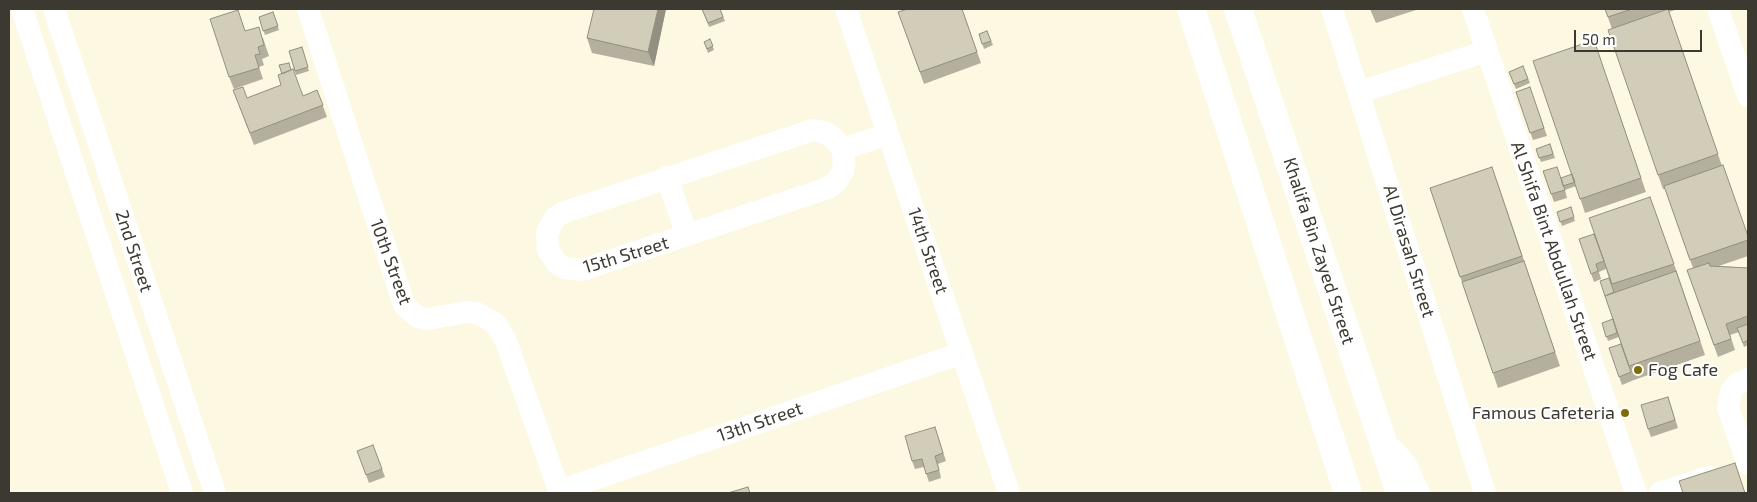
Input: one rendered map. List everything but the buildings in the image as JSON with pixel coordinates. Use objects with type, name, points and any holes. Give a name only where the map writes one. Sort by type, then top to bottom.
[{"type":"highway","points":[[1191,9],[1348,493]]},
{"type":"highway","name":"Khalifa Bin Zayed Street","points":[[1238,9],[1400,493]]},
{"type":"street","name":"2nd Street","points":[[22,9],[182,493]]},
{"type":"street","name":"2nd Street","points":[[54,9],[215,493]]},
{"type":"street","name":"10th Street","points":[[308,9],[404,305],[418,317],[428,319],[467,312],[477,313],[495,323],[506,341],[559,492]]},
{"type":"street","name":"14th Street","points":[[846,9],[1009,493]]},
{"type":"street","name":"Al Dirasah Street","points":[[1332,9],[1360,92],[1485,493]]},
{"type":"street","name":"Al Shifa Bint Abdullah Street","points":[[1473,9],[1636,493]]},
{"type":"street","points":[[1718,9],[1748,96]]},
{"type":"street","points":[[1360,92],[1487,51]]},
{"type":"street","name":"15th Street","points":[[813,130],[824,132],[834,138],[842,149],[844,159],[843,171],[837,181],[828,188],[582,270],[565,268],[558,264],[548,250],[547,233],[555,218],[562,213],[813,130]]},
{"type":"street","points":[[842,149],[888,134]]},
{"type":"street","name":"15th Street","points":[[667,177],[687,235]]},
{"type":"street","name":"13th Street","points":[[559,492],[962,353]]},
{"type":"street","points":[[1660,493],[1748,464],[1728,408],[1731,391],[1737,384],[1748,379]]},
{"type":"street","points":[[1383,443],[1393,450],[1405,463],[1419,493]]},
{"type":"place","name":"Fog Cafe","points":[[1638,370]]},
{"type":"place","name":"Famous Cafeteria","points":[[1625,413]]}]
